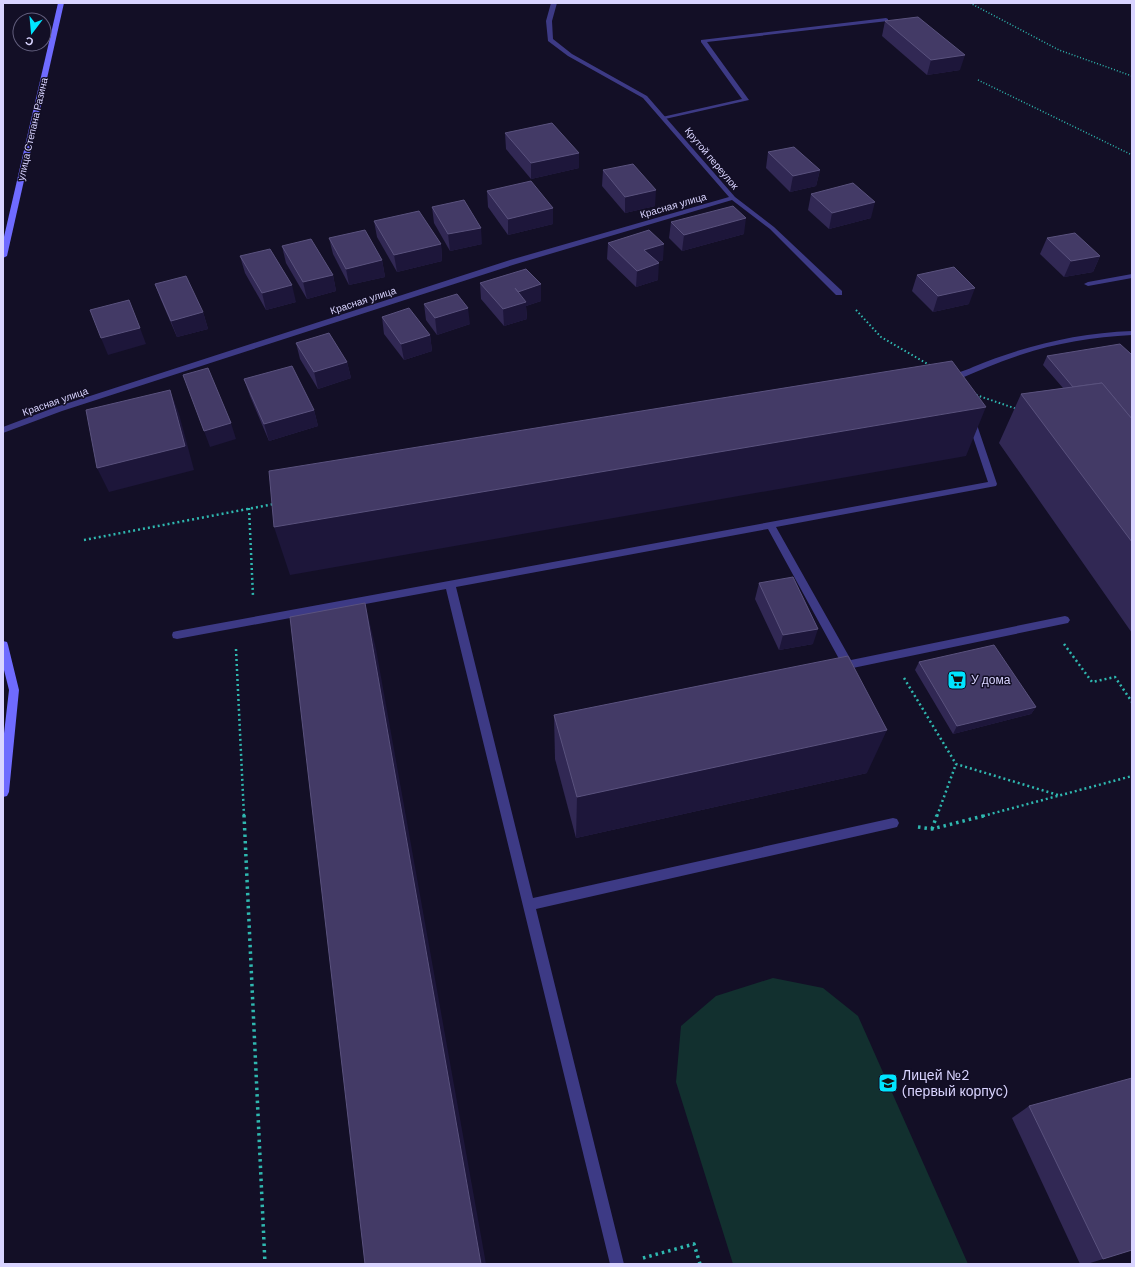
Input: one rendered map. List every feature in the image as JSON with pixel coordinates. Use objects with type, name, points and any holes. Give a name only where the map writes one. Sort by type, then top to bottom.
[{"type":"main road","name":"улица Степана Разина","points":[[3,256],[61,3]]},
{"type":"main road","points":[[3,645],[14,690],[3,792]]},
{"type":"street","name":"Крутой переулок","points":[[554,3],[550,21],[550,40],[570,55],[645,97],[665,117],[733,198],[772,228],[839,293]]},
{"type":"street","points":[[665,117],[746,100],[703,41],[886,20]]},
{"type":"street","name":"Красная улица","points":[[3,430],[60,409],[513,262],[733,198]]},
{"type":"street","points":[[1088,284],[1132,276]]},
{"type":"street","points":[[957,388],[952,379],[1026,350],[1068,340],[1117,333],[1132,333]]},
{"type":"street","points":[[177,635],[993,484],[968,412]]},
{"type":"street","points":[[771,526],[848,665],[1064,620]]},
{"type":"street","points":[[450,584],[617,1264]]},
{"type":"street","points":[[529,905],[893,823]]},
{"type":"path","points":[[970,3],[1059,50],[1132,76]]},
{"type":"path","points":[[978,80],[1132,155]]},
{"type":"path","points":[[839,293],[881,337],[952,379]]},
{"type":"path","points":[[957,388],[1023,411]]},
{"type":"path","points":[[84,540],[281,503]]},
{"type":"path","points":[[249,508],[255,621]]},
{"type":"path","points":[[1049,623],[1092,682],[1115,677],[1132,702]]},
{"type":"path","points":[[235,624],[265,1264]]},
{"type":"path","points":[[919,702],[956,764],[1058,795]]},
{"type":"path","points":[[932,829],[956,764]]},
{"type":"path","points":[[893,823],[932,829],[1132,776]]},
{"type":"path","points":[[638,1260],[694,1244],[700,1264]]},
{"type":"green space","points":[[773,978],[823,988],[858,1016],[968,1264],[733,1264],[676,1082],[681,1026],[716,996]]},
{"type":"building","points":[[918,17],[965,55],[931,60],[885,21]]},
{"type":"building","points":[[552,123],[579,153],[531,163],[505,133]]},
{"type":"building","points":[[794,147],[820,170],[793,176],[768,152]]},
{"type":"building","points":[[633,164],[656,190],[625,197],[603,170]]},
{"type":"building","points":[[531,181],[553,208],[508,219],[487,191]]},
{"type":"building","points":[[853,183],[875,202],[832,213],[811,194]]},
{"type":"building","points":[[464,200],[481,228],[448,234],[432,207]]},
{"type":"building","points":[[733,206],[746,218],[684,235],[671,222]]},
{"type":"building","points":[[419,211],[441,244],[394,255],[374,221]]},
{"type":"building","points":[[365,230],[382,260],[346,269],[329,238]]},
{"type":"building","points":[[649,230],[664,244],[644,250],[659,263],[637,271],[608,243]]},
{"type":"building","points":[[1075,233],[1100,256],[1071,261],[1047,238]]},
{"type":"building","points":[[311,239],[333,275],[303,282],[282,246]]},
{"type":"building","points":[[270,249],[292,285],[262,293],[240,256]]},
{"type":"building","points":[[954,267],[975,288],[938,296],[917,275]]},
{"type":"building","points":[[526,269],[541,284],[518,292],[526,302],[503,309],[480,283]]},
{"type":"building","points":[[186,276],[203,312],[171,321],[155,284]]},
{"type":"building","points":[[457,294],[468,308],[435,318],[424,304]]},
{"type":"building","points":[[129,300],[140,328],[101,338],[90,310]]},
{"type":"building","points":[[409,308],[430,335],[401,344],[382,317]]},
{"type":"building","points":[[329,333],[347,362],[314,372],[296,343]]},
{"type":"building","points":[[1120,344],[1132,354],[1132,419],[1102,383],[1073,387],[1047,356]]},
{"type":"building","points":[[952,361],[986,407],[274,527],[269,471]]},
{"type":"building","points":[[292,366],[314,410],[264,424],[244,379]]},
{"type":"building","points":[[208,368],[231,423],[204,431],[183,375]]},
{"type":"building","points":[[1102,383],[1132,419],[1132,542],[1021,394]]},
{"type":"building","points":[[170,390],[185,446],[97,468],[86,410]]},
{"type":"building","points":[[793,577],[818,629],[783,635],[759,583]]},
{"type":"building","points":[[365,603],[481,1264],[365,1264],[290,617]]},
{"type":"building","points":[[994,645],[1036,707],[957,726],[919,662]]},
{"type":"building","points":[[848,656],[887,730],[577,797],[554,715]]},
{"type":"building","points":[[1132,1078],[1132,1250],[1103,1259],[1029,1106]]},
{"type":"place","name":"У дома","points":[[957,680]]},
{"type":"place","name":"Лицей №2 (первый корпус)","points":[[888,1083]]}]
